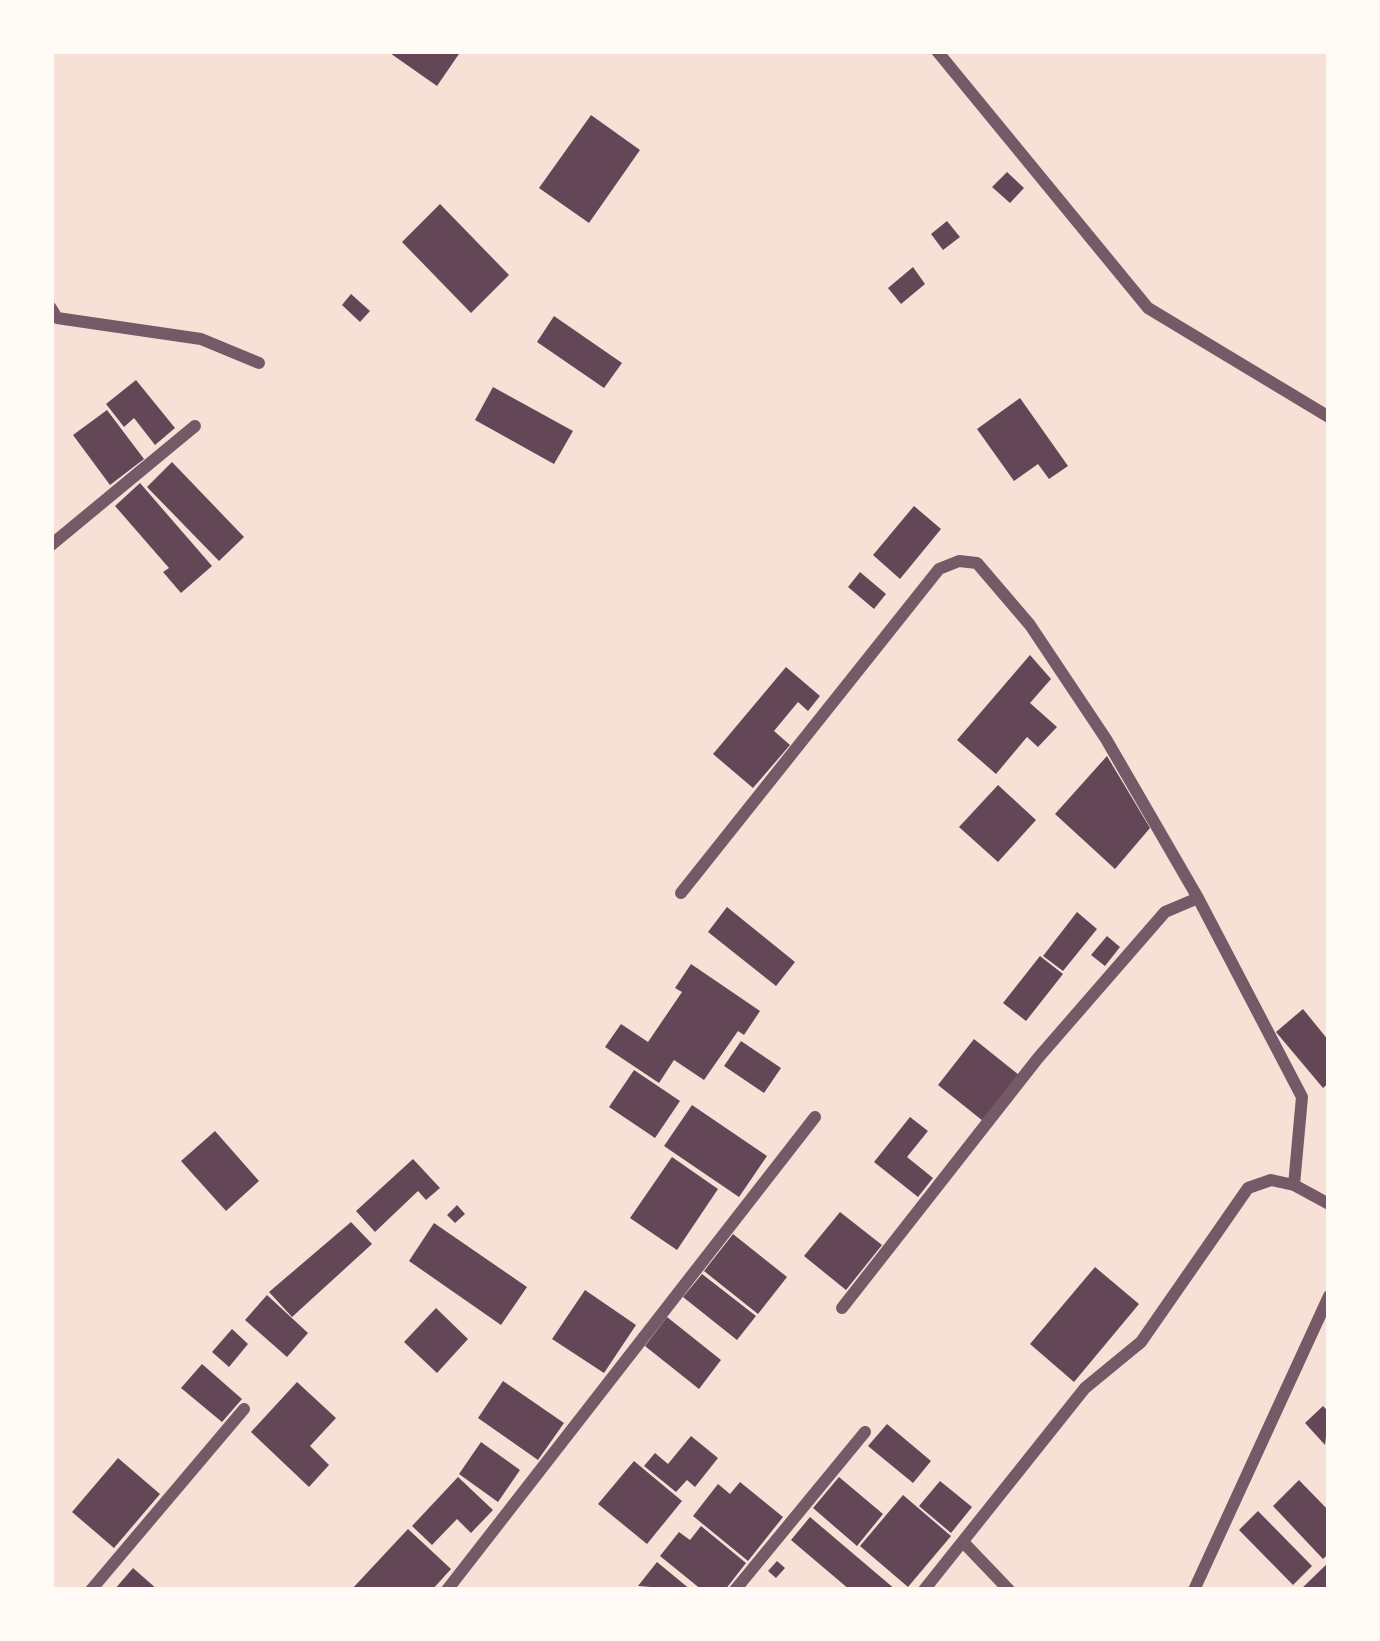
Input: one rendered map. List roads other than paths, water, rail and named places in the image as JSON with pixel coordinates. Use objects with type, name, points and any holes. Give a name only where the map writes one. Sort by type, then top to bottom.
[{"type":"street","points":[[937,51],[1148,308],[1329,417]]},
{"type":"street","points":[[51,308],[57,318],[201,339],[259,363]]},
{"type":"street","points":[[51,545],[195,426]]},
{"type":"street","points":[[681,893],[939,569],[959,561],[977,562],[1030,626],[1106,739],[1198,898],[1302,1096],[1294,1185]]},
{"type":"street","points":[[842,1308],[1095,993],[1166,912],[1198,898]]},
{"type":"street","points":[[447,1590],[815,1117]]},
{"type":"street","points":[[924,1590],[1084,1388],[1141,1342],[1248,1188],[1270,1180],[1294,1185],[1329,1204]]},
{"type":"street","points":[[1194,1590],[1329,1296]]},
{"type":"street","points":[[91,1590],[244,1409]]},
{"type":"street","points":[[735,1590],[865,1432]]},
{"type":"street","points":[[964,1543],[1010,1590]]}]
